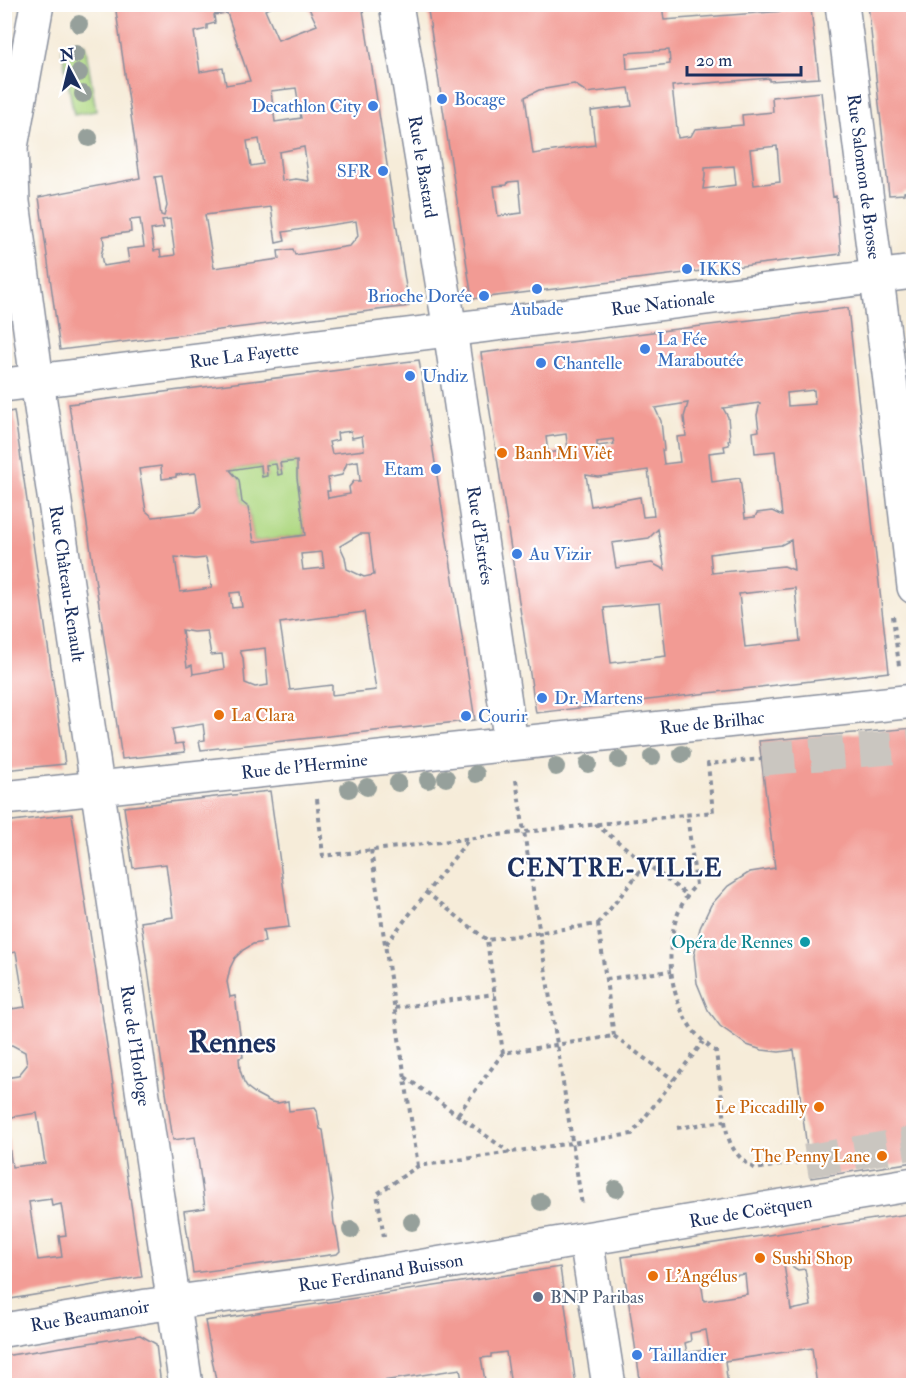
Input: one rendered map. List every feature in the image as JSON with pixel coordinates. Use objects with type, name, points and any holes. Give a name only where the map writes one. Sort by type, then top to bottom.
[{"type":"street","name":"Rue Château-Renault","points":[[37,4],[8,145],[37,381],[98,789]]},
{"type":"street","name":"Rue le Bastard","points":[[396,4],[450,330]]},
{"type":"street","name":"Rue Salomon de Brosse","points":[[842,4],[914,587]]},
{"type":"street","name":"Rue Nationale","points":[[450,330],[914,272]]},
{"type":"street","name":"Rue La Fayette","points":[[4,384],[450,330]]},
{"type":"street","name":"Rue d'Estrées","points":[[450,330],[511,743]]},
{"type":"street","name":"Rue de Brilhac","points":[[511,743],[914,700]]},
{"type":"street","name":"Rue de l'Hermine","points":[[4,798],[511,743]]},
{"type":"street","name":"Rue de l'Horloge","points":[[98,789],[186,1386]]},
{"type":"street","name":"Rue de Coëtquen","points":[[586,1239],[914,1184]]},
{"type":"street","name":"Rue Ferdinand Buisson","points":[[175,1302],[340,1280],[586,1239]]},
{"type":"street","points":[[586,1239],[609,1386]]},
{"type":"street","name":"Rue Beaumanoir","points":[[4,1330],[175,1302]]},
{"type":"path","points":[[313,765],[323,856],[713,812],[708,764],[762,759]]},
{"type":"path","points":[[520,809],[580,1195]]},
{"type":"path","points":[[687,814],[696,885],[687,895],[677,918],[671,943],[671,971],[676,999],[687,1022],[703,1042],[716,1052],[727,1134],[734,1151],[744,1162],[755,1169],[806,1161]]},
{"type":"path","points":[[595,824],[687,895]]},
{"type":"path","points":[[385,944],[469,838]]},
{"type":"path","points":[[371,850],[418,1166]]},
{"type":"path","points":[[487,940],[598,924],[646,864]]},
{"type":"path","points":[[426,892],[487,940],[503,1053],[458,1114]]},
{"type":"path","points":[[598,924],[614,1036]]},
{"type":"path","points":[[606,979],[671,971]]},
{"type":"path","points":[[395,1008],[494,994]]},
{"type":"path","points":[[503,1053],[614,1036],[674,1080]]},
{"type":"path","points":[[390,1272],[377,1194],[418,1166],[632,1134],[703,1042]]},
{"type":"path","points":[[405,1076],[510,1153]]},
{"type":"path","points":[[677,1128],[725,1121]]},
{"type":"green space","points":[[85,44],[96,111],[74,115],[62,49]]},
{"type":"green space","points":[[297,461],[297,478],[305,535],[254,542],[248,507],[242,502],[239,480],[230,470],[261,465],[262,477],[267,476],[266,465],[276,464],[278,475],[282,473],[280,463]]},
{"type":"building","points":[[115,4],[280,4],[265,10],[278,40],[317,25],[307,4],[362,4],[409,306],[60,350],[39,197],[140,178]],"holes":[[[227,13],[250,81],[226,85],[223,68],[200,72],[194,32],[207,29],[207,25],[215,23],[214,15]],[[296,88],[301,118],[275,122],[271,91]],[[259,139],[263,164],[251,166],[247,141]],[[304,147],[309,181],[296,179],[282,181],[279,152]],[[162,176],[167,206],[164,216],[161,215],[155,177]],[[271,207],[276,243],[285,241],[283,232],[356,221],[358,236],[350,246],[295,255],[293,249],[278,251],[279,259],[214,268],[205,215]],[[140,219],[144,247],[127,249],[129,262],[103,266],[101,255],[104,244],[103,236],[131,232],[130,220]],[[170,219],[175,255],[161,257],[160,250],[154,251],[151,230],[164,228],[162,220]]]},
{"type":"building","points":[[427,4],[662,4],[664,20],[811,9],[819,78],[769,81],[769,78],[672,86],[678,138],[691,136],[695,129],[743,125],[742,115],[773,112],[772,97],[821,92],[833,197],[836,196],[841,254],[472,299]],"holes":[[[669,50],[670,64],[627,69],[626,53]],[[574,84],[586,93],[629,88],[632,106],[591,111],[595,145],[533,154],[525,97],[539,90]],[[777,146],[780,182],[754,185],[750,149]],[[734,166],[736,185],[703,189],[705,168]],[[519,181],[522,213],[498,216],[494,186],[507,185],[508,182]]]},
{"type":"building","points":[[868,4],[914,4],[914,191],[904,192],[904,194],[889,195]]},
{"type":"building","points":[[848,308],[889,672],[536,713],[481,353]],"holes":[[[814,390],[815,404],[788,406],[787,393]],[[688,403],[684,417],[686,436],[677,437],[680,462],[664,464],[661,421],[655,408]],[[760,403],[757,415],[759,431],[753,432],[755,453],[775,451],[782,516],[772,511],[757,513],[755,517],[745,518],[740,478],[712,482],[709,453],[725,451],[724,446],[729,445],[728,440],[730,440],[728,417],[723,408]],[[566,434],[568,450],[548,453],[546,437]],[[613,439],[614,444],[597,446],[597,441]],[[648,470],[654,516],[643,517],[640,497],[591,506],[586,475],[598,477]],[[658,529],[665,570],[652,563],[616,568],[612,543],[649,538]],[[791,540],[794,570],[784,566],[712,573],[710,554],[781,545]],[[795,588],[800,641],[745,647],[739,594]],[[660,603],[666,656],[611,663],[604,608]]]},
{"type":"building","points":[[419,360],[475,720],[201,750],[199,741],[205,740],[203,724],[172,729],[175,744],[183,743],[185,752],[122,759],[69,404]],"holes":[[[351,431],[352,438],[362,436],[364,450],[332,454],[329,442],[338,440],[337,433]],[[297,461],[297,478],[305,535],[254,542],[248,507],[242,502],[239,480],[230,470],[261,465],[262,477],[267,476],[266,465],[276,464],[278,475],[282,474],[280,463]],[[358,461],[360,481],[354,481],[349,487],[350,494],[328,498],[327,491],[330,491],[328,478],[342,475],[347,463]],[[161,466],[162,479],[196,473],[201,506],[195,512],[153,517],[146,511],[139,469]],[[360,534],[369,534],[374,575],[364,577],[347,569],[340,546]],[[322,552],[324,568],[303,570],[301,554]],[[175,557],[206,558],[212,588],[180,592]],[[240,592],[242,607],[232,608],[230,593]],[[364,612],[376,690],[332,695],[332,685],[290,690],[280,623]],[[182,630],[207,631],[211,655],[222,654],[224,669],[193,674],[192,665],[187,667]],[[265,648],[268,685],[255,687],[245,683],[243,658],[240,651]]]},
{"type":"building","points":[[14,411],[65,764],[4,770],[4,413]]},
{"type":"building","name":"Opéra de Rennes","points":[[914,728],[914,1162],[811,1178],[794,1050],[779,1052],[762,1050],[747,1045],[720,1026],[708,1010],[697,983],[694,956],[700,928],[711,905],[728,886],[750,872],[775,868],[759,741]]},
{"type":"building","points":[[270,791],[289,927],[263,930],[265,942],[253,944],[243,950],[235,958],[230,968],[227,982],[230,997],[235,996],[243,1057],[239,1058],[240,1070],[248,1088],[271,1102],[288,1101],[289,1111],[315,1108],[317,1111],[320,1129],[323,1130],[334,1224],[340,1251],[337,1254],[193,1273],[184,1211],[205,1208],[195,1137],[173,1140],[141,922],[173,917],[166,864],[133,868],[124,807]]},
{"type":"building","points":[[72,814],[142,1277],[4,1300],[4,1125],[6,1125],[12,1167],[45,1163],[37,1113],[5,1118],[5,1078],[18,1076],[27,1065],[25,1052],[12,1045],[4,1046],[4,1010],[25,1007],[16,952],[4,954],[4,922],[7,922],[4,908],[4,822]],"holes":[[[51,1199],[52,1206],[61,1204],[66,1235],[59,1236],[62,1257],[38,1260],[29,1202]]]},
{"type":"building","points":[[914,1213],[914,1386],[817,1386],[812,1348],[725,1361],[728,1386],[641,1386],[622,1257]],"holes":[[[791,1256],[793,1267],[798,1270],[805,1269],[811,1306],[791,1310],[783,1258]],[[745,1274],[747,1294],[704,1301],[701,1281]],[[706,1330],[709,1349],[687,1353],[685,1343],[691,1341],[690,1333]]]},
{"type":"building","points":[[560,1267],[576,1386],[511,1386],[506,1352],[481,1358],[486,1386],[463,1386],[460,1369],[377,1382],[377,1386],[217,1386],[205,1321]]},
{"type":"building","points":[[140,1335],[156,1344],[161,1386],[4,1386],[4,1356]]},
{"type":"tunnel","points":[[762,759],[914,746]]},
{"type":"tunnel","points":[[806,1161],[914,1143]]},
{"type":"place","name":"Bocage","points":[[442,99]]},
{"type":"place","name":"Decathlon City","points":[[373,106]]},
{"type":"place","name":"SFR","points":[[383,171]]},
{"type":"place","name":"IKKS","points":[[687,269]]},
{"type":"place","name":"Aubade","points":[[537,289]]},
{"type":"place","name":"Brioche Dorée","points":[[484,296]]},
{"type":"place","name":"La Fée Maraboutée","points":[[645,349]]},
{"type":"place","name":"Chantelle","points":[[541,363]]},
{"type":"place","name":"Undiz","points":[[410,376]]},
{"type":"place","name":"Banh Mi Viêt","points":[[502,453]]},
{"type":"place","name":"Etam","points":[[436,469]]},
{"type":"place","name":"Au Vizir","points":[[517,554]]},
{"type":"place","name":"Dr. Martens","points":[[542,698]]},
{"type":"place","name":"La Clara","points":[[219,715]]},
{"type":"place","name":"Courir","points":[[466,716]]},
{"type":"place","name":"Opéra de Rennes","points":[[805,942]]},
{"type":"place","name":"Le Piccadilly","points":[[819,1107]]},
{"type":"place","name":"The Penny Lane","points":[[882,1156]]},
{"type":"place","name":"Sushi Shop","points":[[760,1258]]},
{"type":"place","name":"L'Angélus","points":[[653,1276]]},
{"type":"place","name":"BNP Paribas","points":[[538,1297]]},
{"type":"place","name":"Taillandier","points":[[637,1355]]},
{"type":"district","name":"CENTRE-VILLE","points":[[615,868]]},
{"type":"district","name":"Rennes","points":[[232,1042]]}]
